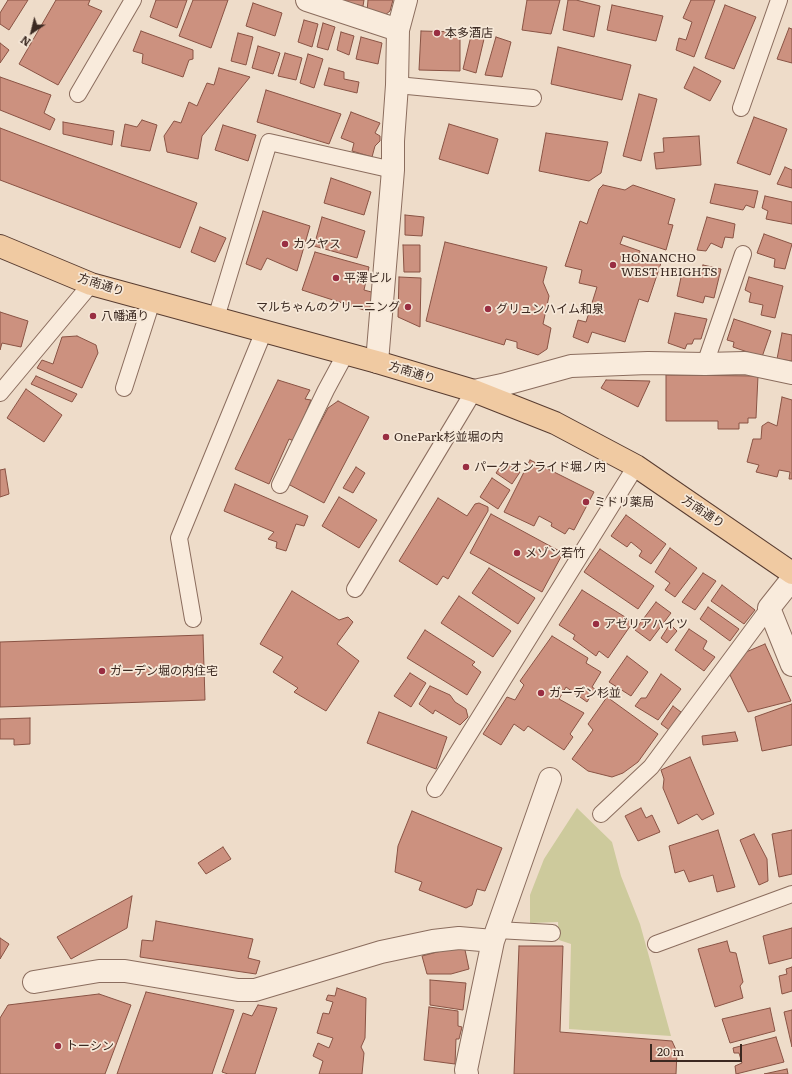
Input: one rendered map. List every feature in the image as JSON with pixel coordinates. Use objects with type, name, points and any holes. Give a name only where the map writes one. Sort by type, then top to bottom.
[{"type":"main road","name":"方南通り","points":[[0,246],[92,284],[346,353],[474,391],[555,423],[636,466],[792,572]]},
{"type":"street","points":[[307,0],[398,30]]},
{"type":"street","points":[[377,362],[393,170],[392,141],[398,30],[406,0]]},
{"type":"street","points":[[474,391],[571,366],[648,363],[745,363],[792,373]]},
{"type":"street","points":[[792,580],[769,608],[792,665]]},
{"type":"street","points":[[467,1074],[466,1070],[495,935],[550,779]]},
{"type":"street","points":[[34,982],[99,971],[125,971],[238,990],[255,990],[381,952],[433,941],[495,935]]},
{"type":"lane","points":[[78,94],[133,0]]},
{"type":"lane","points":[[741,108],[779,0]]},
{"type":"lane","points":[[396,85],[533,98]]},
{"type":"lane","points":[[216,318],[269,142],[393,170]]},
{"type":"lane","points":[[705,364],[743,254]]},
{"type":"lane","points":[[0,393],[92,284]]},
{"type":"lane","points":[[124,388],[152,301]]},
{"type":"lane","points":[[194,619],[179,538],[264,331]]},
{"type":"lane","points":[[280,485],[326,390],[346,353]]},
{"type":"lane","points":[[355,589],[474,391]]},
{"type":"lane","points":[[435,789],[636,466]]},
{"type":"lane","points":[[601,814],[651,767],[769,608]]},
{"type":"lane","points":[[656,944],[792,894]]},
{"type":"lane","points":[[495,935],[552,933]]},
{"type":"shaded area","points":[[577,808],[612,842],[621,876],[640,924],[671,1036],[569,1029],[571,944],[559,940],[558,922],[530,923],[530,895],[544,859]]},
{"type":"building","points":[[8,0],[28,0],[9,30],[0,24],[0,13]]},
{"type":"building","points":[[56,0],[90,0],[88,5],[102,11],[58,85],[19,64]]},
{"type":"building","points":[[156,0],[187,0],[177,28],[150,17]]},
{"type":"building","points":[[193,0],[228,0],[211,48],[179,36]]},
{"type":"building","points":[[342,0],[364,0],[363,6],[342,2]]},
{"type":"building","points":[[368,0],[393,0],[390,11],[385,15],[367,12]]},
{"type":"building","points":[[527,0],[560,0],[551,34],[522,30]]},
{"type":"building","points":[[568,0],[576,0],[600,6],[594,37],[563,30]]},
{"type":"building","points":[[691,0],[715,0],[694,57],[676,50],[679,38],[686,40],[692,22],[683,18]]},
{"type":"building","points":[[253,3],[282,13],[275,36],[246,26]]},
{"type":"building","points":[[612,5],[663,16],[656,41],[607,30]]},
{"type":"building","points":[[725,5],[756,17],[734,69],[705,58]]},
{"type":"building","points":[[304,20],[318,24],[312,47],[298,42]]},
{"type":"building","points":[[323,23],[335,27],[328,50],[317,47]]},
{"type":"building","points":[[789,28],[792,29],[792,63],[777,59]]},
{"type":"building","points":[[141,31],[193,50],[193,59],[189,60],[183,77],[142,63],[143,54],[133,51]]},
{"type":"building","points":[[421,31],[460,32],[460,71],[419,70]]},
{"type":"building","points":[[341,32],[354,36],[349,55],[337,50]]},
{"type":"building","points":[[238,33],[253,37],[246,65],[231,61]]},
{"type":"building","points":[[471,36],[484,39],[476,73],[463,69]]},
{"type":"building","points":[[361,37],[382,43],[378,64],[356,59]]},
{"type":"building","points":[[496,37],[511,42],[502,77],[485,75]]},
{"type":"building","points":[[0,43],[9,50],[0,63]]},
{"type":"building","points":[[258,46],[280,53],[273,74],[252,68]]},
{"type":"building","points":[[558,47],[631,65],[622,100],[551,84]]},
{"type":"building","points":[[285,53],[302,58],[296,80],[278,76]]},
{"type":"building","points":[[308,54],[323,59],[314,88],[300,83]]},
{"type":"building","points":[[694,67],[721,81],[710,101],[684,88]]},
{"type":"building","points":[[219,68],[250,77],[202,136],[198,159],[167,152],[164,136],[174,121],[181,123],[189,102],[197,106],[207,83],[214,85]]},
{"type":"building","points":[[329,68],[344,72],[344,79],[359,82],[357,93],[324,85]]},
{"type":"building","points":[[0,77],[51,95],[44,113],[55,119],[50,130],[0,110]]},
{"type":"building","points":[[266,90],[341,114],[329,144],[257,122]]},
{"type":"building","points":[[639,94],[657,99],[641,161],[623,156]]},
{"type":"building","points":[[351,112],[380,123],[375,133],[380,136],[380,141],[375,146],[372,157],[352,151],[354,143],[341,138]]},
{"type":"building","points":[[754,117],[787,129],[770,175],[737,163]]},
{"type":"building","points":[[142,120],[157,125],[150,151],[121,146],[125,124],[137,127]]},
{"type":"building","points":[[63,122],[114,131],[112,145],[63,134]]},
{"type":"building","points":[[449,124],[498,139],[488,174],[439,159]]},
{"type":"building","points":[[223,125],[256,135],[248,161],[215,150]]},
{"type":"building","points":[[0,128],[197,203],[180,248],[0,180]]},
{"type":"building","points":[[546,133],[608,142],[601,173],[589,181],[539,171]]},
{"type":"building","points":[[699,136],[701,165],[656,169],[654,153],[664,152],[663,138]]},
{"type":"building","points":[[785,167],[792,170],[792,188],[777,184]]},
{"type":"building","points":[[331,178],[371,192],[364,215],[324,203]]},
{"type":"building","points":[[715,184],[758,191],[754,208],[746,205],[743,210],[710,203]]},
{"type":"building","name":"HONANCHO WEST HEIGHTS","points":[[603,185],[625,190],[633,185],[675,199],[668,224],[673,225],[666,250],[623,236],[620,244],[640,251],[639,256],[661,263],[648,302],[639,299],[625,342],[592,332],[588,343],[573,337],[578,320],[586,322],[597,287],[579,283],[582,270],[565,266],[580,221],[587,224],[599,189]]},
{"type":"building","points":[[765,196],[792,202],[792,224],[766,219],[768,211],[762,208]]},
{"type":"building","points":[[263,211],[310,226],[297,271],[267,258],[261,270],[246,264]]},
{"type":"building","points":[[405,215],[424,217],[422,236],[405,235]]},
{"type":"building","points":[[322,217],[365,231],[357,258],[314,246]]},
{"type":"building","points":[[707,217],[735,224],[733,238],[725,237],[722,248],[711,243],[706,251],[697,250]]},
{"type":"building","points":[[200,227],[226,238],[215,262],[191,252]]},
{"type":"building","points":[[764,234],[792,244],[785,269],[774,267],[775,259],[757,253]]},
{"type":"building","name":"グリュンハイム和泉","points":[[445,242],[547,267],[543,282],[549,296],[543,324],[551,328],[547,349],[538,355],[517,348],[517,342],[506,339],[504,345],[426,321]]},
{"type":"building","points":[[403,245],[420,245],[420,272],[404,272]]},
{"type":"building","name":"平澤ビル","points":[[315,252],[369,267],[364,290],[375,293],[370,312],[302,290]]},
{"type":"building","points":[[703,265],[721,269],[714,298],[705,296],[703,303],[677,296],[683,268],[701,272]]},
{"type":"building","points":[[399,277],[421,278],[420,327],[398,317]]},
{"type":"building","points":[[749,277],[783,286],[775,318],[761,315],[763,305],[749,302],[751,293],[745,290]]},
{"type":"building","points":[[0,312],[28,321],[21,347],[2,343],[0,350]]},
{"type":"building","points":[[675,313],[707,319],[701,339],[694,339],[692,344],[687,344],[685,349],[668,343]]},
{"type":"building","points":[[734,319],[771,331],[762,357],[733,347],[734,342],[727,340]]},
{"type":"building","points":[[782,333],[792,335],[792,361],[777,359]]},
{"type":"building","points":[[77,336],[96,345],[98,353],[82,388],[37,368],[42,360],[53,364],[62,337]]},
{"type":"building","points":[[666,375],[758,376],[756,418],[748,418],[748,423],[739,423],[739,429],[718,429],[718,421],[666,421]]},
{"type":"building","points":[[36,376],[77,394],[72,402],[31,384]]},
{"type":"building","points":[[278,380],[310,390],[305,399],[311,400],[294,441],[289,439],[269,484],[235,469]]},
{"type":"building","points":[[606,380],[650,381],[638,407],[601,388]]},
{"type":"building","points":[[26,389],[62,415],[44,442],[7,418]]},
{"type":"building","points":[[782,397],[792,400],[792,479],[789,479],[790,472],[779,470],[777,477],[756,472],[759,465],[747,462],[753,439],[761,439],[762,426],[768,422],[777,426]]},
{"type":"building","points":[[338,401],[369,417],[324,503],[288,484],[328,408]]},
{"type":"building","points":[[530,460],[594,492],[574,530],[569,528],[565,534],[551,526],[552,523],[539,516],[534,526],[504,512]]},
{"type":"building","points":[[504,461],[520,472],[512,484],[496,473]]},
{"type":"building","points":[[356,467],[365,473],[353,493],[343,488]]},
{"type":"building","points":[[5,469],[9,494],[0,497],[0,470]]},
{"type":"building","points":[[492,478],[510,490],[498,509],[480,497]]},
{"type":"building","points":[[235,484],[308,516],[304,526],[296,524],[286,551],[276,548],[277,542],[268,539],[274,532],[224,511]]},
{"type":"building","points":[[339,497],[377,520],[359,548],[322,526]]},
{"type":"building","points":[[438,498],[467,516],[475,504],[479,503],[488,507],[488,511],[448,579],[443,576],[437,585],[399,561]]},
{"type":"building","name":"メゾン若竹","points":[[491,514],[563,553],[542,592],[470,553]]},
{"type":"building","points":[[626,515],[666,544],[651,564],[639,556],[642,551],[631,542],[627,547],[611,536]]},
{"type":"building","points":[[670,548],[697,568],[675,597],[665,590],[670,583],[655,572]]},
{"type":"building","points":[[600,549],[654,586],[638,609],[584,572]]},
{"type":"building","points":[[489,568],[535,598],[518,624],[472,593]]},
{"type":"building","points":[[703,573],[716,581],[695,610],[682,602]]},
{"type":"building","points":[[722,585],[755,610],[744,624],[711,601]]},
{"type":"building","name":"アゼリアハイツ","points":[[582,590],[633,622],[608,658],[599,651],[596,656],[573,639],[575,635],[559,625]]},
{"type":"building","points":[[292,591],[339,620],[348,617],[353,622],[337,644],[359,661],[326,711],[294,692],[298,688],[273,672],[283,657],[260,644]]},
{"type":"building","points":[[459,596],[511,631],[493,657],[441,623]]},
{"type":"building","points":[[656,602],[671,613],[650,641],[635,630]]},
{"type":"building","points":[[708,607],[739,629],[730,641],[700,619]]},
{"type":"building","points":[[670,624],[677,631],[667,643],[661,638]]},
{"type":"building","points":[[689,629],[707,641],[703,649],[715,657],[704,671],[675,650]]},
{"type":"building","points":[[425,630],[475,662],[472,665],[481,672],[467,695],[407,658]]},
{"type":"building","name":"ガーデン堀の内住宅","points":[[203,635],[205,700],[0,707],[0,642]]},
{"type":"building","name":"ガーデン杉並","points":[[552,636],[588,658],[586,663],[601,672],[592,687],[595,689],[587,702],[566,687],[559,699],[584,713],[570,734],[573,737],[564,750],[528,726],[524,731],[514,724],[501,745],[483,734],[507,697],[515,700],[524,685],[520,681]]},
{"type":"building","points":[[765,644],[791,701],[748,712],[730,675],[746,652]]},
{"type":"building","points":[[627,656],[648,672],[631,696],[609,682]]},
{"type":"building","points":[[410,673],[426,683],[411,707],[394,696]]},
{"type":"building","points":[[661,674],[681,689],[658,720],[635,706],[641,698],[646,698]]},
{"type":"building","points":[[430,686],[450,695],[455,702],[466,709],[468,717],[460,725],[435,710],[433,714],[419,704]]},
{"type":"building","points":[[607,697],[658,734],[638,762],[623,773],[612,777],[588,771],[572,759],[593,730],[588,724]]},
{"type":"building","points":[[792,704],[792,745],[762,751],[755,717]]},
{"type":"building","points":[[673,706],[681,712],[669,730],[661,724]]},
{"type":"building","points":[[379,712],[447,737],[436,769],[367,743]]},
{"type":"building","points":[[30,718],[30,744],[14,745],[14,739],[0,739],[0,719]]},
{"type":"building","points":[[735,732],[738,741],[703,745],[702,736]]},
{"type":"building","points":[[690,757],[714,814],[702,820],[697,814],[678,824],[663,788],[664,779],[661,770]]},
{"type":"building","points":[[641,808],[646,818],[652,815],[660,832],[638,841],[625,816]]},
{"type":"building","points":[[412,811],[502,848],[485,891],[477,889],[472,905],[466,908],[419,890],[422,882],[395,872],[398,846]]},
{"type":"building","points":[[718,830],[735,887],[717,892],[713,875],[689,882],[684,870],[675,873],[669,846]]},
{"type":"building","points":[[792,830],[792,874],[779,877],[772,834]]},
{"type":"building","points":[[754,834],[767,859],[768,881],[759,885],[740,840]]},
{"type":"building","points":[[223,847],[231,859],[206,874],[198,863]]},
{"type":"building","points":[[132,896],[127,928],[71,959],[57,937]]},
{"type":"building","points":[[156,921],[253,939],[248,958],[260,961],[256,974],[140,957],[142,940],[153,941]]},
{"type":"building","points":[[792,928],[792,958],[769,964],[763,936]]},
{"type":"building","points":[[0,938],[9,944],[0,959]]},
{"type":"building","points":[[727,941],[730,952],[736,953],[743,982],[740,986],[743,998],[715,1007],[698,949]]},
{"type":"building","points":[[464,945],[469,969],[451,974],[427,974],[422,956]]},
{"type":"building","points":[[519,946],[563,946],[560,1032],[672,1041],[677,1052],[676,1074],[514,1074]]},
{"type":"building","points":[[792,967],[792,991],[782,994],[779,976],[787,974],[786,969]]},
{"type":"building","points":[[430,980],[466,983],[463,1010],[430,1005]]},
{"type":"building","points":[[337,988],[366,998],[365,1038],[361,1047],[364,1053],[362,1074],[319,1074],[323,1061],[313,1056],[318,1043],[329,1048],[333,1038],[317,1033],[323,1013],[329,1014],[333,1002],[326,1000],[328,995],[335,996]]},
{"type":"building","points":[[146,992],[234,1010],[212,1074],[117,1074]]},
{"type":"building","name":"トーシン","points":[[99,994],[131,1005],[105,1074],[0,1074],[0,1018],[8,1005]]},
{"type":"building","points":[[258,1005],[277,1008],[255,1074],[228,1074],[222,1072],[243,1013],[252,1016]]},
{"type":"building","points":[[429,1007],[458,1011],[458,1026],[462,1027],[459,1039],[456,1039],[455,1064],[424,1060]]},
{"type":"building","points":[[770,1008],[775,1031],[730,1043],[722,1019]]},
{"type":"building","points":[[792,1010],[792,1047],[784,1012]]},
{"type":"building","points":[[776,1037],[784,1062],[736,1074],[735,1066],[742,1063],[739,1053],[734,1053],[733,1048]]},
{"type":"building","points":[[787,1069],[788,1074],[764,1074]]},
{"type":"place","name":"本多酒店","points":[[437,33]]},
{"type":"place","name":"カクヤス","points":[[285,244]]},
{"type":"place","name":"HONANCHO WEST HEIGHTS","points":[[613,265]]},
{"type":"place","name":"平澤ビル","points":[[336,278]]},
{"type":"place","name":"マルちゃんのクリーニング","points":[[408,307]]},
{"type":"place","name":"グリュンハイム和泉","points":[[488,309]]},
{"type":"place","name":"八幡通り","points":[[93,316]]},
{"type":"place","name":"OnePark杉並堀の内","points":[[386,437]]},
{"type":"place","name":"パークオンライド堀ノ内","points":[[466,467]]},
{"type":"place","name":"ミドリ薬局","points":[[586,502]]},
{"type":"place","name":"メゾン若竹","points":[[517,553]]},
{"type":"place","name":"アゼリアハイツ","points":[[596,624]]},
{"type":"place","name":"ガーデン堀の内住宅","points":[[102,671]]},
{"type":"place","name":"ガーデン杉並","points":[[541,693]]},
{"type":"place","name":"トーシン","points":[[58,1046]]}]
